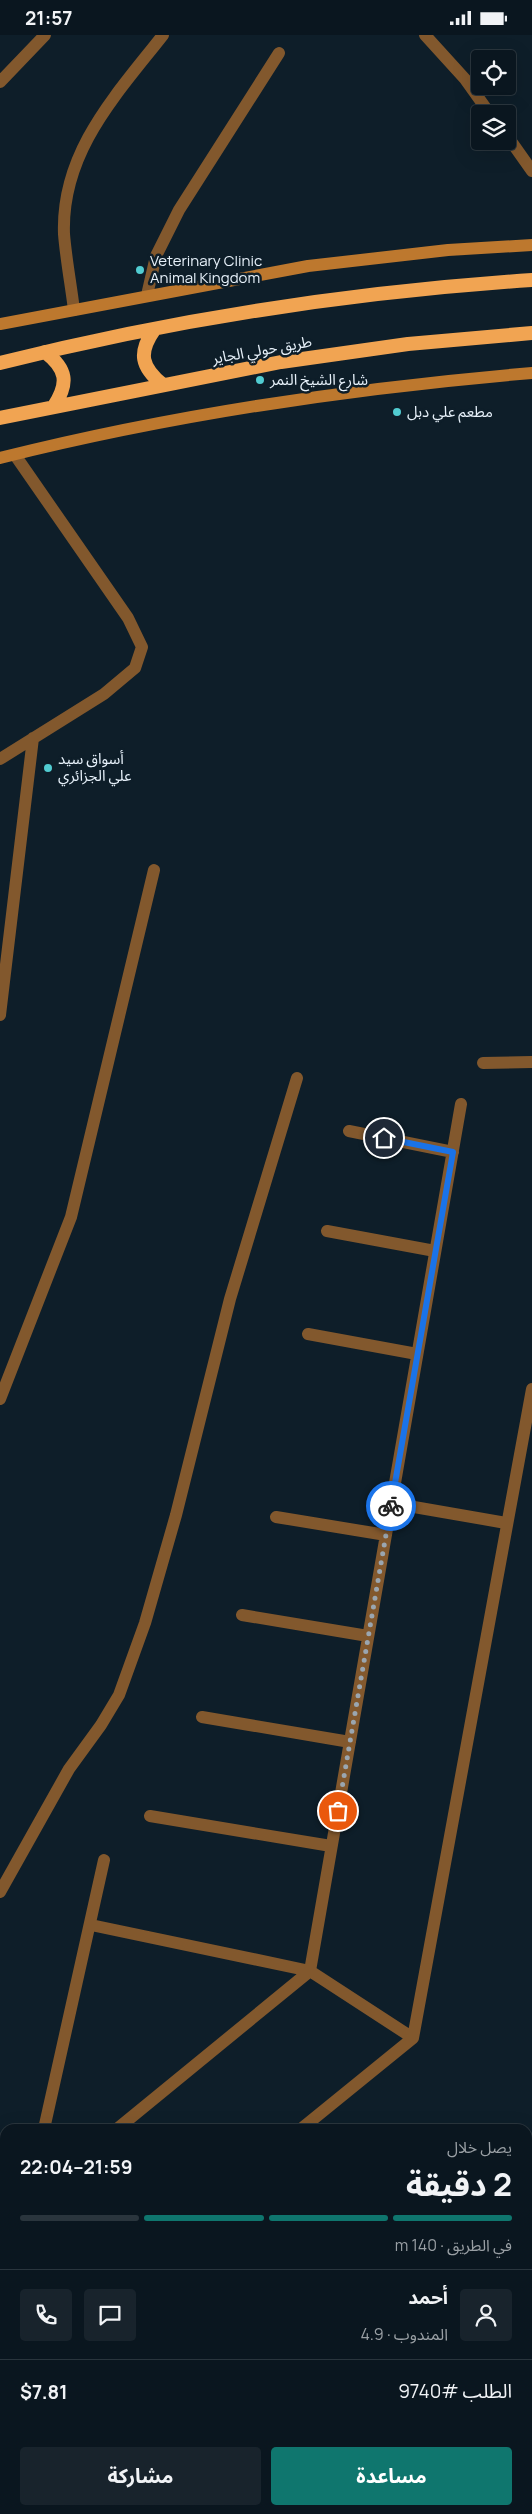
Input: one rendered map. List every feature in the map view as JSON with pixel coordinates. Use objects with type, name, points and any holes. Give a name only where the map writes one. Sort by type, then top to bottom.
[{"type":"highway","points":[[0,363],[45,352],[272,308],[453,286],[532,280]]},
{"type":"highway","points":[[154,330],[145,343],[144,359],[150,375],[163,385]]},
{"type":"highway","name":"طريق حولي الجاير","points":[[0,418],[281,362],[408,344],[532,333]]},
{"type":"highway","points":[[45,352],[58,362],[64,377],[62,393],[54,406]]},
{"type":"main road","points":[[0,324],[308,266],[448,250],[532,245]]},
{"type":"main road","points":[[0,458],[193,417],[327,394],[426,382],[532,373]]},
{"type":"street","points":[[0,82],[45,35]]},
{"type":"street","points":[[74,310],[64,233],[69,193],[77,158],[97,119],[163,35]]},
{"type":"street","points":[[425,35],[465,79],[484,105]]},
{"type":"street","points":[[147,295],[156,256],[180,210],[279,53]]},
{"type":"street","points":[[516,148],[532,171]]},
{"type":"street","points":[[0,759],[104,694],[135,667],[142,647],[128,618],[15,455]]},
{"type":"street","points":[[0,1015],[34,738]]},
{"type":"street","points":[[0,1399],[71,1217],[154,870]]},
{"type":"street","points":[[483,1063],[532,1062]]},
{"type":"street","points":[[0,1892],[69,1769],[101,1725],[122,1686],[148,1614],[176,1515],[230,1299],[298,1078]]},
{"type":"street","points":[[124,2124],[310,1971],[461,1104]]},
{"type":"street","points":[[350,1131],[453,1152]]},
{"type":"street","points":[[327,1231],[435,1251]]},
{"type":"street","points":[[308,1334],[417,1354]]},
{"type":"street","points":[[307,2124],[413,2038],[532,1389]]},
{"type":"street","points":[[391,1503],[506,1523]]},
{"type":"street","points":[[276,1517],[386,1535]]},
{"type":"street","points":[[242,1615],[368,1636]]},
{"type":"street","points":[[202,1717],[350,1742]]},
{"type":"street","points":[[150,1816],[331,1846]]},
{"type":"street","points":[[45,2124],[104,1860]]},
{"type":"street","points":[[91,1925],[310,1971],[413,2038]]},
{"type":"way so far","points":[[338,1811],[391,1506]]},
{"type":"place","name":"Veterinary Clinic Animal Kingdom","points":[[140,270]]},
{"type":"place","name":"شارع الشيخ النمر","points":[[260,380]]},
{"type":"place","name":"مطعم علي دبل","points":[[397,412]]},
{"type":"place","name":"أسواق سيد علي الجزائري","points":[[48,768]]},
{"type":"route","points":[[384,1138],[453,1152],[391,1506]]}]
